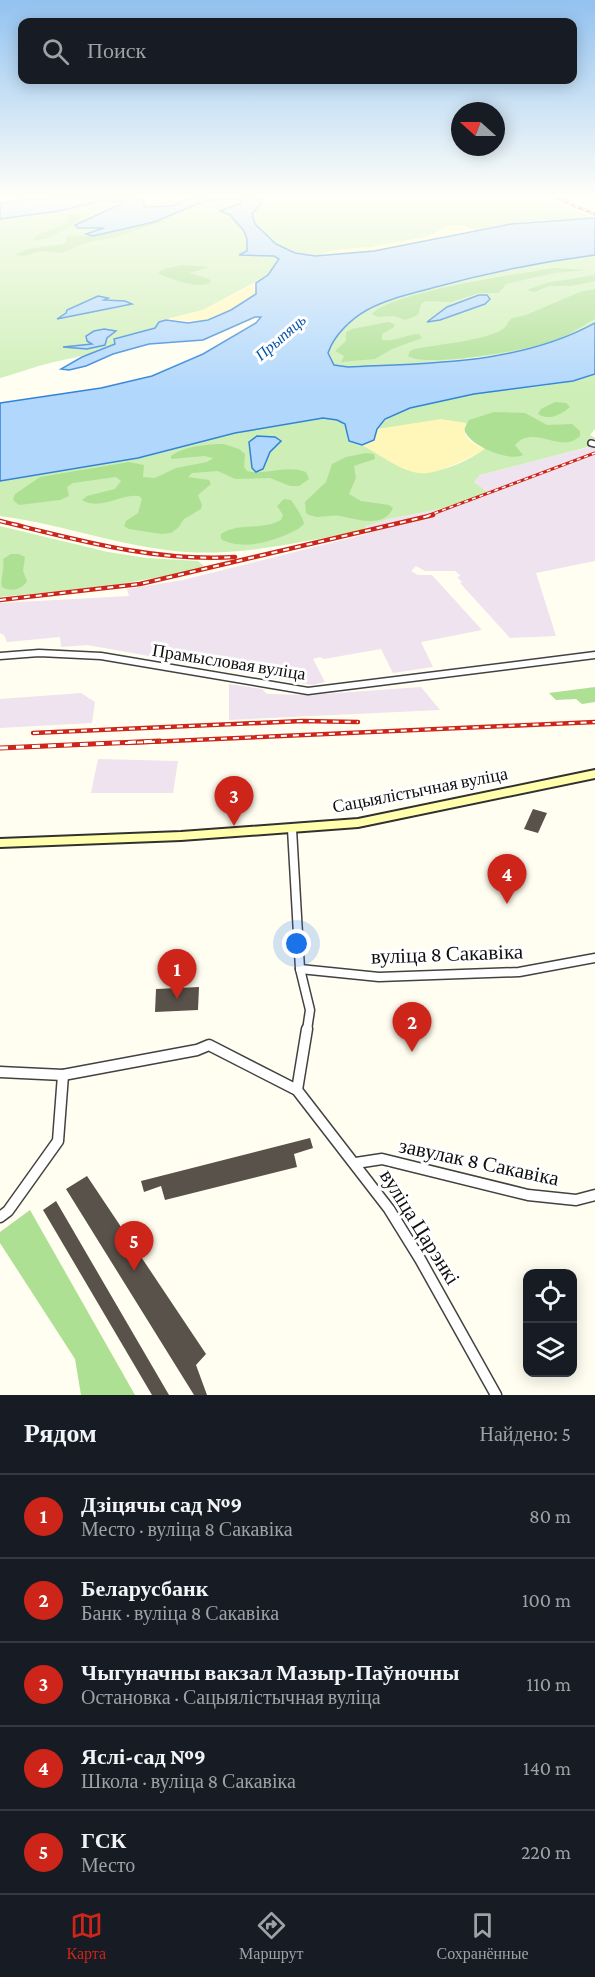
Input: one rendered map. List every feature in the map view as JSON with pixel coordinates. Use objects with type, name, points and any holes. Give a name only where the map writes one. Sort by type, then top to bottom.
[{"type":"street","name":"Прамысловая вуліца","points":[[0,656],[39,653],[100,656],[308,691],[595,655]]},
{"type":"street","name":"Сацыялістычная вуліца","points":[[0,843],[292,829],[358,823],[595,774]]},
{"type":"street","points":[[0,1072],[63,1075],[196,1050],[209,1045],[297,1090],[309,1010],[300,969],[292,829]]},
{"type":"street","name":"вуліца 8 Сакавіка","points":[[300,969],[379,976],[519,972],[595,958]]},
{"type":"street","points":[[0,1217],[8,1211],[58,1141],[63,1075]]},
{"type":"street","name":"вуліца Царэнкі","points":[[297,1090],[356,1163],[389,1209],[420,1258],[496,1395]]},
{"type":"street","name":"завулак 8 Сакавіка","points":[[356,1163],[382,1159],[528,1195],[576,1200],[595,1196]]},
{"type":"shaded area","points":[[589,447],[595,448],[595,561],[536,573],[556,636],[510,638],[460,583],[462,582],[457,577],[461,576],[455,571],[425,571],[416,566],[411,571],[418,575],[432,575],[482,630],[421,642],[433,667],[393,673],[381,649],[324,659],[320,657],[313,659],[325,682],[312,685],[87,645],[61,647],[60,637],[7,642],[4,635],[0,633],[0,603],[129,596],[127,589],[183,580],[367,534],[366,526],[450,507],[486,492],[474,482],[480,475]]},
{"type":"shaded area","points":[[229,684],[262,689],[267,694],[310,695],[421,687],[440,710],[229,720]]},
{"type":"shaded area","points":[[81,693],[95,702],[92,723],[0,728],[0,699]]},
{"type":"shaded area","points":[[98,759],[178,761],[173,793],[91,793]]},
{"type":"green space","points":[[0,262],[302,262],[263,278],[203,310],[163,320],[152,329],[115,339],[113,340],[116,343],[103,349],[0,378]]},
{"type":"green space","points":[[553,262],[595,262],[595,323],[532,348],[490,356],[360,368],[334,365],[328,357],[336,336],[348,323],[367,309],[395,298],[445,284]]},
{"type":"green space","points":[[181,265],[210,267],[189,273],[209,279],[211,282],[200,285],[192,284],[158,273],[164,269]]},
{"type":"green space","points":[[555,268],[586,270],[554,273],[506,284],[499,293],[479,293],[451,302],[426,301],[421,304],[418,315],[405,320],[394,316],[378,317],[372,314],[384,306],[429,291]]},
{"type":"green space","points":[[595,275],[595,281],[571,286],[549,286],[534,292],[527,290],[546,283]]},
{"type":"green space","points":[[595,289],[595,319],[556,340],[521,349],[455,359],[418,359],[408,356],[410,351],[415,349],[496,333],[504,328],[512,318],[526,315],[580,292]]},
{"type":"green space","points":[[388,322],[394,324],[394,327],[382,334],[382,340],[419,334],[422,338],[392,349],[375,359],[341,362],[344,356],[335,351],[346,341],[346,332]]},
{"type":"green space","points":[[595,374],[595,429],[590,435],[595,438],[595,448],[588,447],[480,475],[474,482],[487,492],[450,507],[366,526],[365,530],[266,548],[191,552],[145,547],[42,523],[0,516],[0,481],[138,458],[235,433],[323,418],[341,422],[346,428],[347,438],[400,466],[418,472],[439,470],[459,464],[484,449],[465,423],[437,420],[400,428],[377,429],[394,415],[418,405],[479,393],[573,381]]},
{"type":"green space","points":[[555,402],[566,403],[570,407],[555,416],[546,417],[538,414],[541,409]]},
{"type":"green space","points":[[494,412],[525,413],[547,425],[572,424],[580,431],[580,436],[573,441],[564,442],[530,437],[522,439],[515,445],[523,455],[517,457],[500,454],[481,447],[467,435],[464,429],[469,420]]},
{"type":"green space","points":[[224,444],[239,449],[245,454],[244,467],[247,471],[298,470],[306,472],[309,479],[299,486],[290,486],[270,478],[235,479],[218,471],[192,473],[188,477],[209,480],[211,484],[198,495],[202,505],[201,509],[184,519],[171,533],[161,534],[129,529],[124,526],[126,521],[138,513],[142,499],[139,496],[96,504],[82,500],[87,496],[115,489],[121,481],[116,477],[73,483],[67,487],[69,496],[60,500],[19,505],[13,500],[15,494],[40,477],[129,462],[144,465],[143,477],[155,478],[176,468],[207,462],[213,458],[204,456],[171,459],[171,456],[176,453],[197,446]]},
{"type":"green space","points":[[366,453],[374,454],[375,459],[354,466],[356,478],[349,494],[361,501],[389,505],[393,508],[389,514],[383,519],[369,521],[340,516],[314,517],[306,513],[305,502],[326,482],[332,464],[346,457]]},
{"type":"green space","points":[[284,499],[291,500],[299,512],[304,524],[298,529],[260,543],[230,543],[221,539],[221,534],[227,530],[266,525],[281,520],[283,515],[277,506]]},
{"type":"green space","points":[[0,526],[108,552],[147,558],[198,561],[204,566],[194,571],[109,586],[0,597]]},
{"type":"green space","points":[[11,554],[25,557],[23,571],[27,581],[19,588],[12,590],[2,587],[3,559]]},
{"type":"green space","points":[[595,687],[595,702],[582,704],[576,699],[556,700],[549,693]]},
{"type":"green space","points":[[30,1210],[135,1395],[81,1395],[75,1359],[0,1243],[0,1232]]},
{"type":"sand","points":[[257,282],[258,292],[254,297],[231,310],[202,321],[166,320],[203,310]]},
{"type":"sand","points":[[441,419],[466,423],[466,436],[485,449],[443,469],[418,473],[396,465],[362,445],[375,438],[377,429]]},
{"type":"water","name":"Прыпяць","points":[[277,262],[548,262],[432,288],[383,303],[367,310],[349,323],[334,340],[328,353],[334,365],[348,367],[475,359],[537,347],[595,323],[595,374],[573,381],[474,394],[410,408],[385,419],[377,429],[374,440],[362,445],[349,441],[345,424],[323,418],[235,433],[138,458],[0,481],[0,403],[101,388],[152,376],[203,354],[256,323],[261,317],[255,317],[203,340],[149,344],[113,354],[86,366],[69,370],[61,369],[82,357],[115,344],[114,339],[155,328],[159,322],[166,320],[188,323],[208,320],[231,310],[256,294],[256,283],[268,275]]},
{"type":"water","points":[[479,295],[487,295],[490,299],[485,304],[440,320],[427,322],[447,307]]},
{"type":"water","points":[[98,296],[108,298],[104,300],[125,301],[132,304],[57,319],[67,310]]},
{"type":"water","points":[[104,329],[116,331],[107,338],[105,345],[87,349],[63,347],[92,344],[87,341],[86,336]]},
{"type":"water","points":[[257,436],[275,437],[281,441],[270,452],[263,469],[256,472],[252,468],[249,442]]},
{"type":"building","points":[[533,809],[547,813],[538,833],[524,829]]},
{"type":"building","points":[[199,987],[198,1010],[155,1012],[156,989]]},
{"type":"building","points":[[310,1138],[313,1148],[294,1154],[297,1167],[165,1200],[161,1186],[144,1192],[141,1181]]},
{"type":"building","points":[[87,1176],[206,1354],[196,1365],[207,1395],[194,1395],[66,1189]]},
{"type":"building","points":[[56,1201],[169,1395],[152,1395],[43,1210]]},
{"type":"railway","points":[[427,516],[595,453]]},
{"type":"railway","points":[[0,600],[140,584],[433,515]]},
{"type":"railway","points":[[0,521],[87,542],[146,553],[205,558],[235,557]]},
{"type":"railway","points":[[33,733],[302,721],[358,722]]},
{"type":"railway","points":[[125,743],[595,722]]},
{"type":"railway","points":[[0,748],[160,741]]},
{"type":"place","name":"Чыгуначны вакзал Мазыр-Паўночны","points":[[234,826]]},
{"type":"place","name":"Яслі-сад №9","points":[[507,904]]},
{"type":"place","name":"Дзіцячы сад №9","points":[[177,999]]},
{"type":"place","name":"Беларусбанк","points":[[412,1052]]},
{"type":"place","name":"ГСК","points":[[134,1271]]}]
